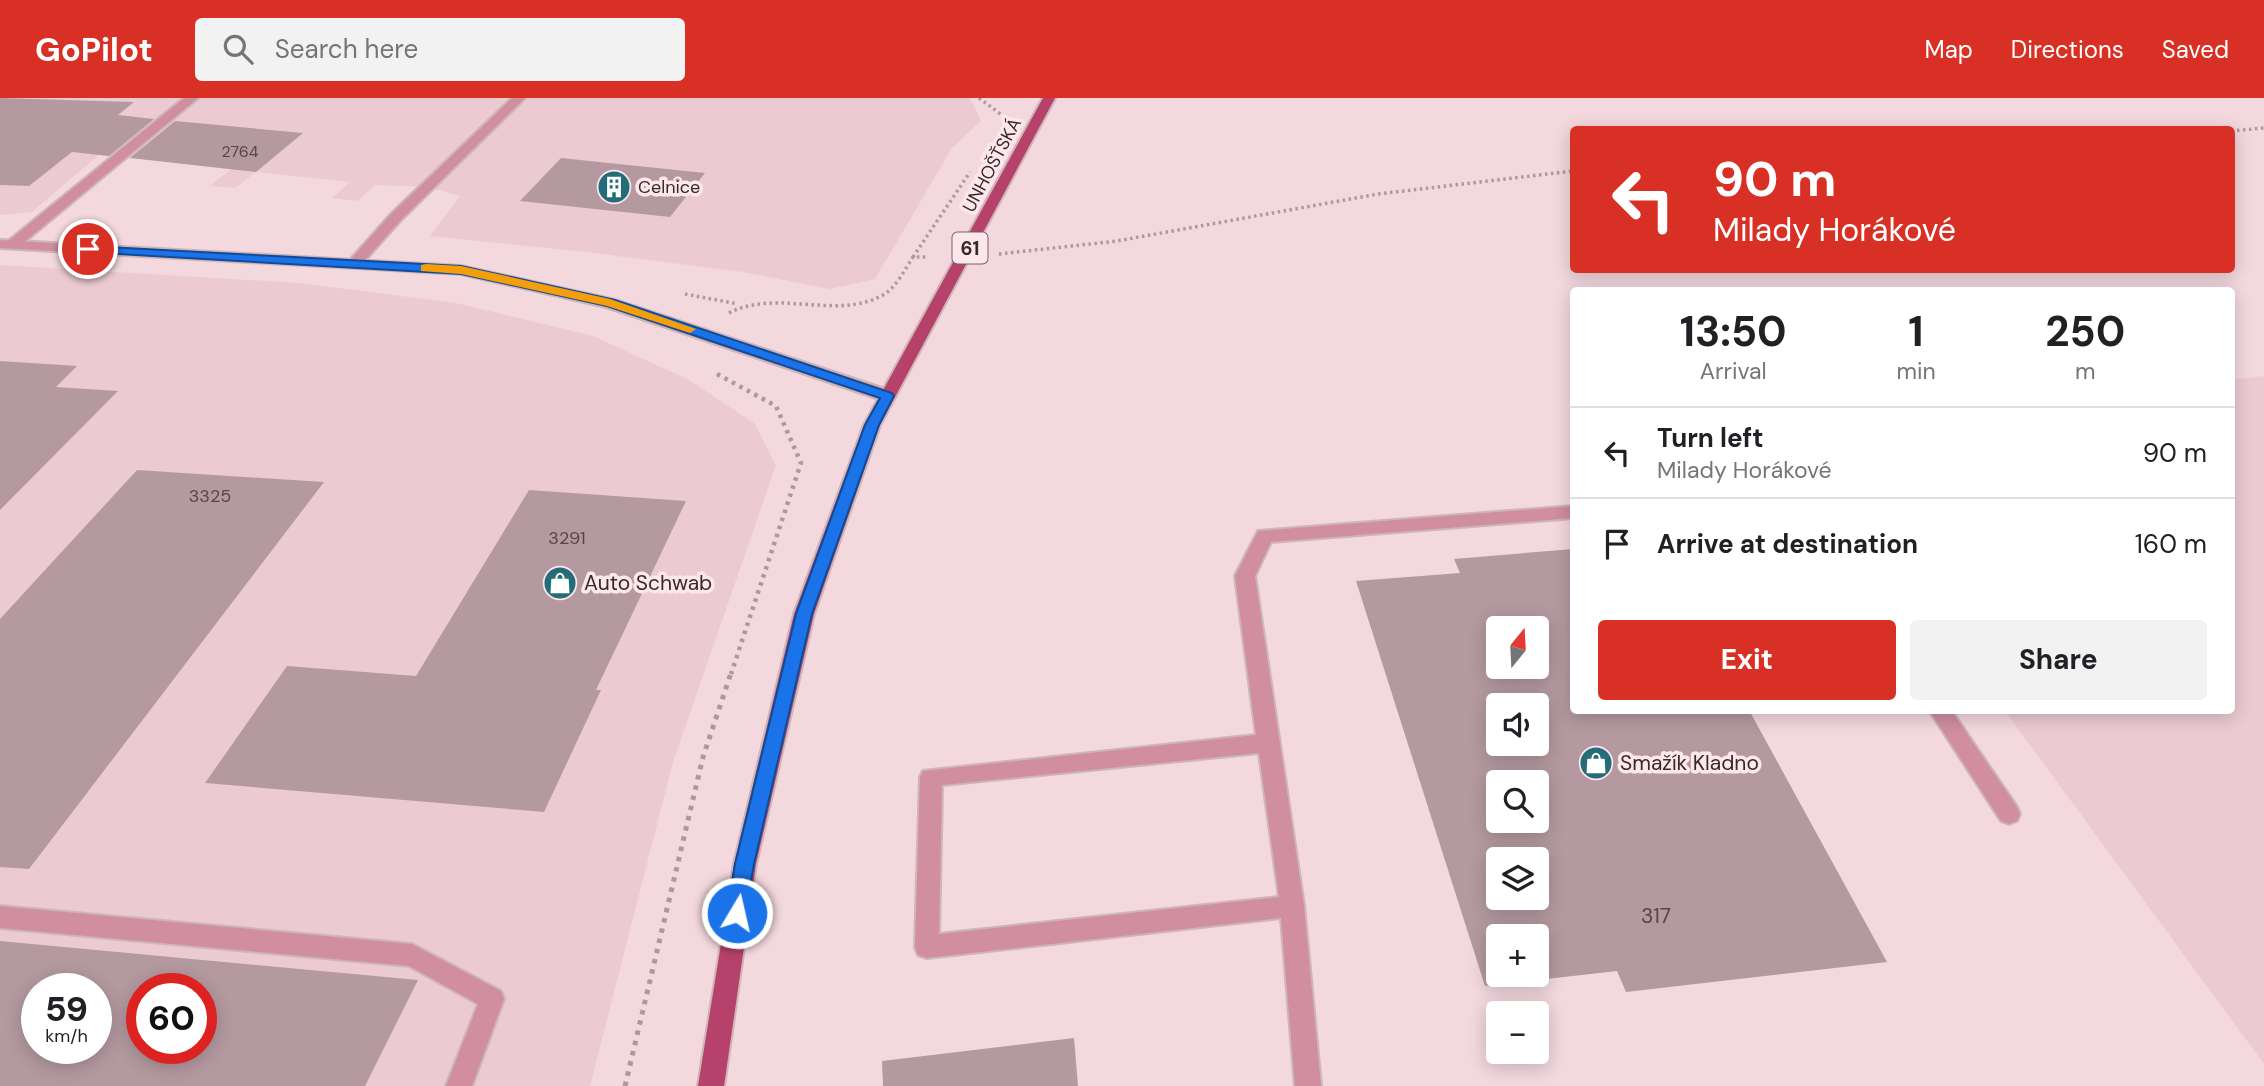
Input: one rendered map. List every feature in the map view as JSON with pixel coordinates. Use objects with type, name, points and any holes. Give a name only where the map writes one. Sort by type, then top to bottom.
[{"type":"main road","name":"UNHOŠŤSKÁ","points":[[888,396],[1049,98]]},
{"type":"main road","name":"61","points":[[711,1086],[745,864],[804,614],[872,425],[888,396]]},
{"type":"street","points":[[6,245],[192,98]]},
{"type":"street","points":[[354,264],[396,217],[519,98]]},
{"type":"street","points":[[6,245],[461,270],[610,303],[888,396]]},
{"type":"street","points":[[1308,1086],[1292,906],[1245,576],[1265,536],[1570,512]]},
{"type":"street","points":[[1942,714],[2009,814]]},
{"type":"street","points":[[1268,743],[930,777],[927,947],[1292,906]]},
{"type":"street","points":[[0,917],[412,955],[492,999],[459,1086]]},
{"type":"path","points":[[979,98],[1006,118]]},
{"type":"path","points":[[2235,131],[2264,128]]},
{"type":"path","points":[[625,1086],[703,757],[801,463],[776,406],[684,356],[703,334],[739,304],[800,302],[850,306],[884,294],[914,257],[975,165]]},
{"type":"path","points":[[914,257],[966,256],[1117,241],[1378,194],[1570,171]]},
{"type":"shaded area","points":[[0,98],[970,98],[981,121],[952,148],[875,279],[830,289],[743,272],[430,236],[460,196],[429,187],[376,185],[357,201],[332,198],[350,182],[256,172],[235,188],[210,186],[231,169],[134,158],[99,155],[32,212],[0,215]]},
{"type":"shaded area","points":[[0,265],[299,283],[456,303],[593,336],[689,380],[755,424],[776,465],[673,762],[590,1086],[0,1086]]},
{"type":"shaded area","points":[[2264,376],[2264,1064],[2007,714],[2235,714],[2235,380]]},
{"type":"building","points":[[0,98],[134,102],[118,115],[154,119],[109,156],[72,152],[29,186],[0,185]]},
{"type":"building","points":[[175,121],[303,133],[256,172],[130,158]]},
{"type":"building","name":"Celnice","points":[[561,158],[705,173],[670,217],[520,201]]},
{"type":"building","points":[[0,361],[77,366],[56,387],[118,391],[0,510]]},
{"type":"building","points":[[137,470],[324,482],[29,869],[0,867],[0,619]]},
{"type":"building","name":"Auto Schwab","points":[[529,490],[686,501],[596,690],[601,690],[544,812],[205,783],[287,666],[416,676]]},
{"type":"building","name":"Smažík Kladno","points":[[1570,549],[1570,714],[1751,714],[1887,962],[1626,992],[1617,971],[1549,979],[1549,924],[1486,924],[1485,986],[1356,581],[1460,573],[1454,559]]},
{"type":"building","points":[[0,941],[418,980],[365,1086],[0,1086]]},
{"type":"building","points":[[1074,1038],[1078,1086],[883,1086],[882,1061]]},
{"type":"slow traffic","points":[[426,268],[461,270],[610,303],[690,329]]},
{"type":"place","name":"Celnice","points":[[614,187]]},
{"type":"place","name":"Auto Schwab","points":[[560,583]]},
{"type":"place","name":"Smažík Kladno","points":[[1596,763]]},
{"type":"route","points":[[88,249],[461,270],[610,303],[888,396],[872,425],[804,614],[745,864],[737,913]]}]
